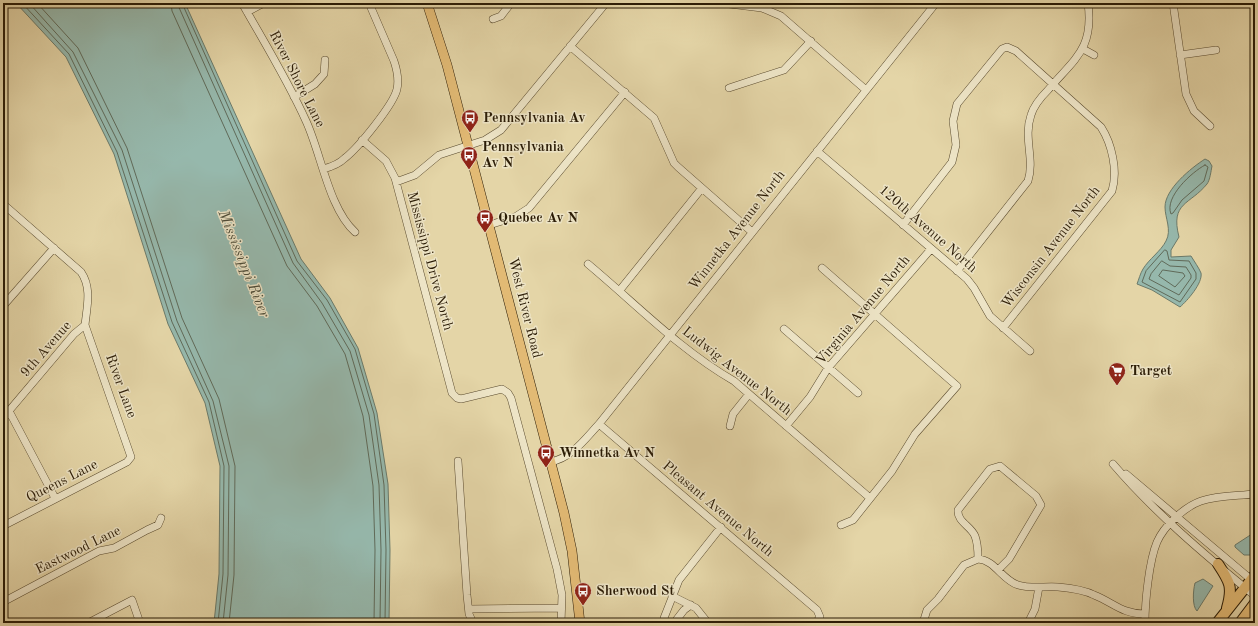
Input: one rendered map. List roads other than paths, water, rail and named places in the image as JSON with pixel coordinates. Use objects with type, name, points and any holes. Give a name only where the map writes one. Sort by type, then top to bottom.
[{"type":"highway","points":[[1218,564],[1228,578],[1230,586],[1226,612]]},
{"type":"highway","points":[[1217,623],[1252,581]]},
{"type":"highway","points":[[1240,623],[1255,603]]},
{"type":"main road","name":"West River Road","points":[[427,3],[447,65],[570,537],[580,623]]},
{"type":"street","name":"River Shore Lane","points":[[242,3],[307,123],[323,169],[346,224],[355,232]]},
{"type":"street","points":[[247,12],[264,3]]},
{"type":"street","points":[[323,169],[346,158],[388,108],[397,89],[394,61],[369,3]]},
{"type":"street","points":[[492,19],[501,16],[512,3]]},
{"type":"street","points":[[396,182],[415,176],[438,155],[486,140],[501,130],[606,3]]},
{"type":"street","points":[[721,3],[757,7],[772,11],[789,22],[866,90]]},
{"type":"street","name":"Winnetka Avenue North","points":[[550,462],[560,460],[571,453],[599,424],[671,336],[752,232],[936,3]]},
{"type":"street","points":[[957,271],[1028,181],[1032,164],[1027,137],[1031,115],[1036,104],[1083,49],[1089,35],[1090,24],[1088,3]]},
{"type":"street","points":[[1173,3],[1186,94],[1194,111],[1210,126]]},
{"type":"street","points":[[729,88],[784,70],[811,42]]},
{"type":"street","points":[[570,46],[654,118],[674,163],[752,232]]},
{"type":"street","name":"Wisconsin Avenue North","points":[[904,225],[952,162],[956,145],[950,131],[957,104],[1002,49],[1007,47],[1016,51],[1095,121],[1106,134],[1114,164],[1115,182],[1107,198],[1003,328]]},
{"type":"street","points":[[1083,49],[1094,55]]},
{"type":"street","points":[[1180,54],[1216,50]]},
{"type":"street","points":[[294,97],[315,84],[320,79],[324,74],[325,60]]},
{"type":"street","points":[[489,225],[516,217],[529,208],[624,92]]},
{"type":"street","name":"Mississippi Drive North","points":[[362,140],[386,161],[396,182],[450,388],[457,398],[467,398],[502,389],[508,393],[512,402],[558,569],[562,595],[561,608]]},
{"type":"street","name":"120th Avenue North","points":[[817,151],[971,283],[987,312],[1030,351]]},
{"type":"street","points":[[620,290],[702,188]]},
{"type":"street","points":[[3,204],[54,248],[3,306]]},
{"type":"street","name":"9th Avenue","points":[[3,418],[74,334],[85,325],[88,289],[86,281],[80,272],[54,248]]},
{"type":"street","name":"Virginia Avenue North","points":[[786,426],[810,397],[828,368],[931,249]]},
{"type":"street","name":"Ludwig Avenue North","points":[[588,264],[620,290],[671,336],[749,394],[870,498]]},
{"type":"street","points":[[822,268],[957,386],[916,434],[899,462],[853,520],[841,525]]},
{"type":"street","name":"River Lane","points":[[85,325],[131,457]]},
{"type":"street","points":[[784,329],[858,393]]},
{"type":"street","points":[[730,426],[733,414],[749,394]]},
{"type":"street","points":[[9,411],[55,498]]},
{"type":"street","name":"Pleasant Avenue North","points":[[599,424],[817,610],[820,614],[816,623]]},
{"type":"street","name":"Queens Lane","points":[[3,526],[127,462],[131,457]]},
{"type":"street","points":[[458,461],[468,609],[473,623]]},
{"type":"street","points":[[1252,581],[1218,564],[1170,524],[1113,464],[1252,581],[1255,596]]},
{"type":"street","points":[[978,559],[978,548],[975,535],[959,518],[958,510],[990,469],[994,466],[1000,466],[1036,496],[1041,505],[1009,558],[998,570]]},
{"type":"street","points":[[1145,623],[1154,549],[1159,538],[1170,524],[1188,508],[1200,501],[1223,496],[1255,494]]},
{"type":"street","name":"Eastwood Lane","points":[[3,602],[99,551],[114,548],[158,525],[161,518]]},
{"type":"street","points":[[667,623],[664,618],[680,580],[721,527]]},
{"type":"street","points":[[923,622],[927,610],[964,565],[978,559],[990,563],[1007,579],[1018,584],[1039,587],[1058,587],[1094,594],[1121,610],[1132,614],[1145,614]]},
{"type":"street","points":[[1028,623],[1035,609],[1039,587]]},
{"type":"street","points":[[672,596],[691,605],[708,623]]},
{"type":"street","points":[[88,623],[132,600],[140,623]]},
{"type":"street","points":[[674,623],[684,610],[691,605]]},
{"type":"street","points":[[468,609],[561,608],[561,623]]},
{"type":"water","name":"Mississippi River","points":[[16,3],[185,3],[301,259],[330,298],[358,348],[377,413],[388,484],[390,550],[389,623],[214,623],[219,574],[220,466],[205,403],[168,324],[114,154],[66,57]]},
{"type":"water","points":[[1205,159],[1209,161],[1212,166],[1209,180],[1201,191],[1179,210],[1177,226],[1179,237],[1171,250],[1171,257],[1191,256],[1201,273],[1200,282],[1197,287],[1180,307],[1152,290],[1137,284],[1143,269],[1161,248],[1168,237],[1165,207],[1169,193],[1186,173]]},
{"type":"water","points":[[1255,532],[1255,550],[1250,555],[1244,555],[1235,547],[1235,545]]},
{"type":"water","points":[[1203,579],[1213,586],[1197,611],[1195,609],[1193,594],[1194,586],[1195,583]]},
{"type":"place","name":"Pennsylvania Av","points":[[470,133]]},
{"type":"place","name":"Pennsylvania Av N","points":[[469,170]]},
{"type":"place","name":"Quebec Av N","points":[[485,233]]},
{"type":"place","name":"Target","points":[[1117,386]]},
{"type":"place","name":"Winnetka Av N","points":[[546,468]]},
{"type":"place","name":"Sherwood St","points":[[583,606]]}]
